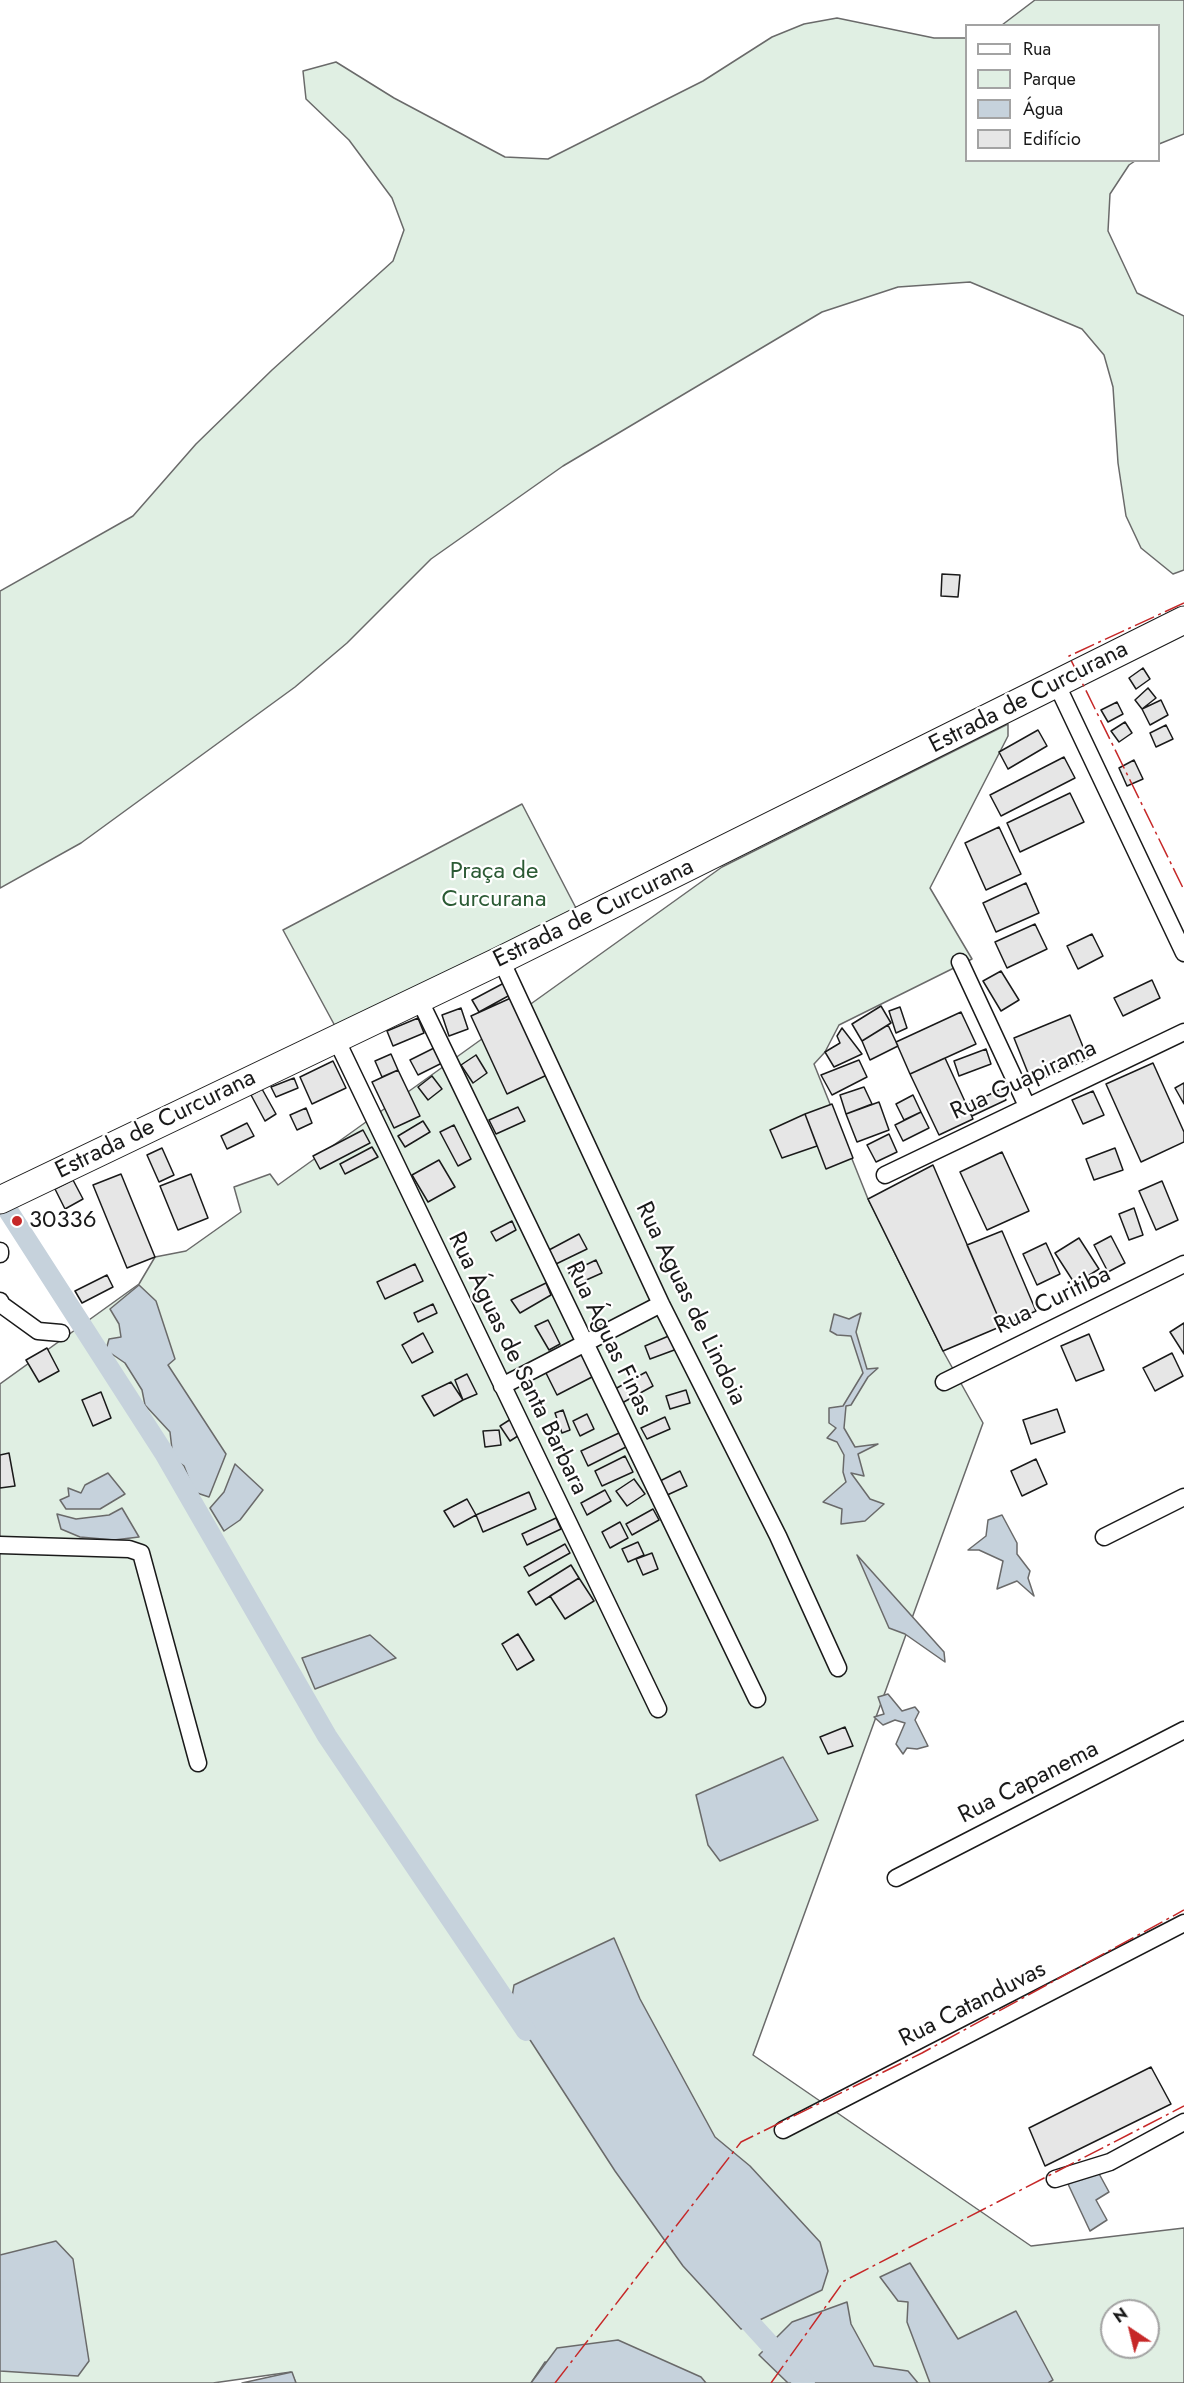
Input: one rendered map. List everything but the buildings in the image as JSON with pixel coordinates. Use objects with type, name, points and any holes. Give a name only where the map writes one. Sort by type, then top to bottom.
[{"type":"main road","name":"Estrada de Curcurana","points":[[0,1200],[501,960],[1184,620]]},
{"type":"street","points":[[1057,685],[1184,953]]},
{"type":"street","name":"Rua Aguas de Lindoia","points":[[501,960],[661,1304],[778,1536],[838,1668]]},
{"type":"street","points":[[960,962],[1027,1106]]},
{"type":"street","name":"Rua Águas Finas","points":[[419,999],[584,1345],[757,1699]]},
{"type":"street","name":"Rua Guapirama","points":[[885,1175],[1184,1032]]},
{"type":"street","name":"Rua Águas de Santa Barbara","points":[[336,1039],[658,1709]]},
{"type":"street","name":"Rua Curitiba","points":[[944,1382],[1184,1264]]},
{"type":"street","points":[[0,1301],[38,1331],[61,1333]]},
{"type":"street","points":[[502,1386],[661,1304]]},
{"type":"street","points":[[1104,1537],[1184,1497]]},
{"type":"street","points":[[0,1545],[129,1549],[141,1553],[198,1763]]},
{"type":"street","name":"Rua Capanema","points":[[896,1878],[1184,1730]]},
{"type":"street","name":"Rua Catanduvas","points":[[783,2130],[1184,1923]]},
{"type":"street","points":[[1055,2179],[1110,2162],[1184,2122]]},
{"type":"green space","points":[[1035,0],[1184,0],[1184,134],[1160,144],[1160,24],[1003,24]]},
{"type":"green space","points":[[837,18],[934,38],[965,38],[965,162],[1134,162],[1129,165],[1110,194],[1108,231],[1137,293],[1184,316],[1184,570],[1173,574],[1141,548],[1126,516],[1118,463],[1113,387],[1104,355],[1082,329],[970,282],[898,287],[822,312],[563,466],[431,559],[347,643],[295,687],[81,843],[0,888],[0,591],[133,516],[196,444],[272,370],[393,261],[404,230],[392,198],[349,140],[306,99],[303,71],[336,62],[394,98],[505,157],[548,159],[703,81],[772,37],[804,24]]},
{"type":"green space","points":[[1008,724],[1008,736],[930,888],[972,959],[839,1025],[825,1052],[814,1064],[868,1199],[943,1351],[983,1423],[753,2055],[1031,2246],[1184,2228],[1184,2383],[706,2383],[545,2362],[531,2383],[296,2383],[291,2372],[213,2383],[0,2383],[0,1384],[139,1284],[155,1257],[186,1251],[241,1212],[234,1187],[270,1174],[278,1185],[722,867]]},
{"type":"green space","name":"Praça de Curcurana","points":[[522,804],[578,912],[335,1026],[283,930]]},
{"type":"water","points":[[139,1285],[156,1301],[175,1359],[168,1365],[226,1454],[209,1497],[194,1492],[184,1466],[173,1458],[170,1432],[145,1405],[142,1390],[125,1363],[106,1350],[109,1339],[121,1337],[119,1324],[110,1309]]},
{"type":"water","points":[[861,1313],[856,1332],[867,1369],[878,1368],[868,1377],[851,1405],[846,1406],[844,1428],[855,1447],[878,1444],[858,1454],[864,1476],[851,1473],[870,1499],[884,1504],[865,1521],[841,1524],[842,1509],[823,1502],[846,1482],[843,1472],[844,1455],[837,1442],[827,1438],[836,1428],[829,1423],[829,1408],[843,1406],[863,1373],[851,1336],[837,1335],[830,1331],[834,1314],[849,1319]]},
{"type":"water","points":[[235,1464],[263,1490],[240,1520],[224,1531],[210,1508],[224,1492]]},
{"type":"water","points":[[108,1473],[125,1494],[100,1509],[66,1509],[60,1500],[69,1496],[68,1488],[81,1493],[85,1485]]},
{"type":"water","points":[[122,1508],[139,1537],[114,1540],[80,1537],[61,1529],[57,1514],[76,1519],[109,1515]]},
{"type":"water","points":[[1002,1515],[1017,1543],[1017,1554],[1030,1571],[1028,1578],[1034,1596],[1017,1581],[997,1589],[1003,1561],[979,1550],[968,1550],[986,1536],[988,1520]]},
{"type":"water","points":[[857,1555],[944,1652],[945,1662],[905,1634],[889,1628]]},
{"type":"water","points":[[370,1635],[396,1658],[315,1689],[302,1658]]},
{"type":"water","points":[[888,1694],[902,1711],[915,1707],[919,1712],[915,1720],[928,1746],[917,1749],[907,1748],[903,1754],[896,1744],[905,1723],[895,1720],[883,1725],[874,1717],[884,1714],[878,1697]]},
{"type":"water","points":[[783,1757],[818,1820],[720,1861],[708,1845],[696,1795]]},
{"type":"water","points":[[614,1938],[640,1999],[715,2137],[750,2166],[820,2242],[828,2271],[822,2290],[741,2329],[683,2266],[615,2171],[510,2009],[514,1985]]},
{"type":"water","points":[[1097,2170],[1109,2192],[1096,2200],[1107,2220],[1090,2231],[1068,2184]]},
{"type":"water","points":[[56,2241],[73,2259],[89,2361],[78,2376],[0,2371],[0,2255]]},
{"type":"water","points":[[910,2263],[958,2339],[1016,2311],[1053,2380],[1048,2383],[930,2383],[907,2322],[908,2302],[898,2301],[880,2277]]},
{"type":"water","points":[[847,2302],[851,2324],[874,2366],[908,2371],[918,2383],[788,2383],[759,2355],[792,2322]]},
{"type":"water","points":[[618,2340],[701,2377],[706,2383],[531,2383],[557,2348]]},
{"type":"water","points":[[292,2372],[296,2383],[242,2383]]},
{"type":"waterway","points":[[0,1198],[164,1453],[327,1736],[526,2031]]},
{"type":"waterway","points":[[734,2305],[805,2383]]},
{"type":"power","points":[[1184,603],[1069,656],[1184,890]]},
{"type":"power","points":[[555,2383],[741,2142],[922,2053],[1184,1910]]},
{"type":"power","points":[[771,2383],[844,2281],[1184,2106]]},
{"type":"place","name":"30336","points":[[17,1221]]}]
